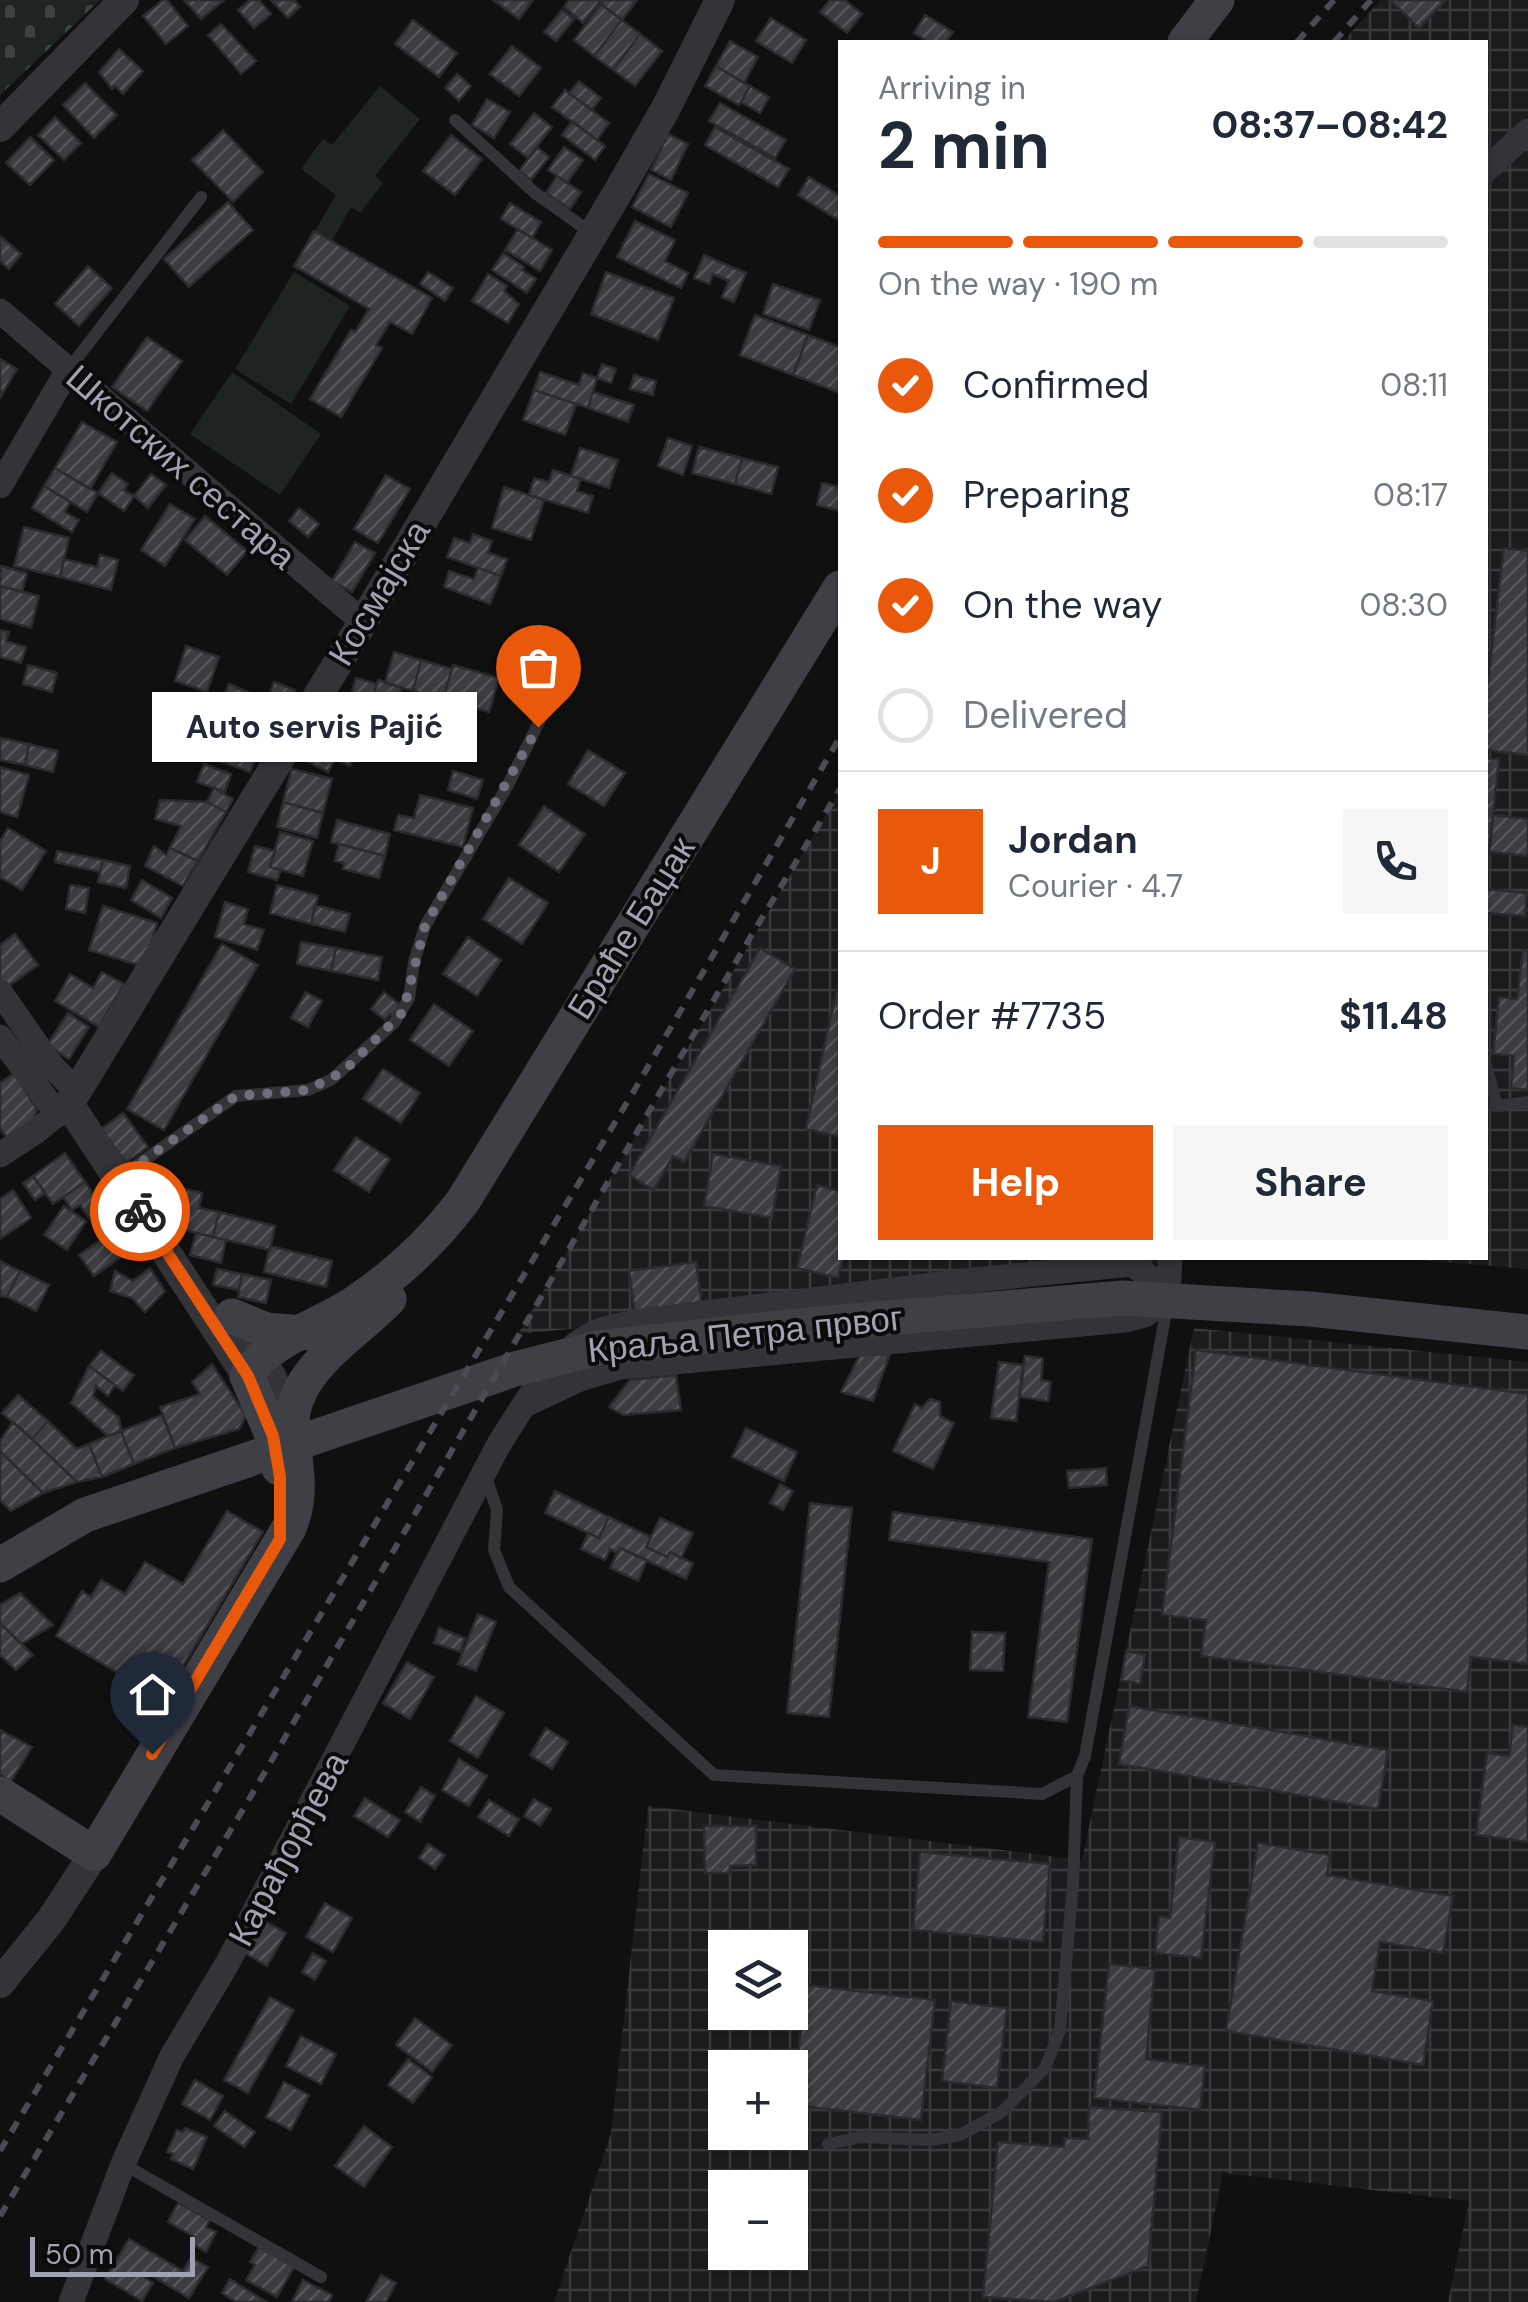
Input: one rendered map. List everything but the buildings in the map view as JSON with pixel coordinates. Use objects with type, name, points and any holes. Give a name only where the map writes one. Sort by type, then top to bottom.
[{"type":"main road","points":[[1187,40],[1217,0]]},
{"type":"main road","name":"Браће Баџак","points":[[94,1854],[289,1528],[298,1500],[291,1432],[313,1346],[393,1295],[413,1260],[437,1236],[463,1200],[838,591]]},
{"type":"main road","name":"Краља Петра првог","points":[[0,1565],[84,1515],[515,1369],[587,1350],[806,1324],[1122,1298],[1310,1309],[1528,1332]]},
{"type":"main road","points":[[232,1316],[313,1346],[299,1371],[260,1371],[261,1404],[277,1452],[280,1477],[280,1539]]},
{"type":"main road","points":[[0,1794],[94,1854]]},
{"type":"street","points":[[0,126],[124,0]]},
{"type":"street","name":"Космајска","points":[[0,1155],[68,1104],[593,234],[666,108],[720,0]]},
{"type":"street","points":[[1488,168],[1528,131]]},
{"type":"street","name":"Шкотских сестара","points":[[0,311],[362,622]]},
{"type":"street","points":[[0,486],[68,370]]},
{"type":"street","points":[[0,992],[51,1065],[68,1104],[117,1179],[260,1371]]},
{"type":"street","points":[[0,1037],[68,1104]]},
{"type":"street","points":[[146,1220],[174,1241],[232,1316],[291,1432]]},
{"type":"street","points":[[526,1404],[580,1379],[620,1367],[1126,1320],[1145,1315],[1168,1298],[1170,1260]]},
{"type":"street","name":"Карађорђева","points":[[71,2299],[123,2164],[172,2056],[228,1964],[484,1474],[526,1404],[555,1366],[590,1335],[648,1320],[965,1280],[1132,1264],[1156,1281],[1168,1298]]},
{"type":"street","name":"Браће Баџак","points":[[0,1984],[51,1920],[94,1854]]},
{"type":"lane","points":[[455,120],[535,194],[593,234]]},
{"type":"lane","points":[[68,370],[202,196]]},
{"type":"lane","points":[[117,1179],[236,1096],[308,1090],[331,1080],[394,1023],[409,998],[425,926],[508,785],[564,670]]},
{"type":"lane","points":[[1488,1073],[1497,1106],[1528,1102]]},
{"type":"lane","points":[[828,2144],[860,2137],[930,2140],[960,2134],[1002,2112],[1045,2068],[1057,2044],[1073,1884],[1077,1776],[1085,1756],[1168,1298]]},
{"type":"lane","points":[[484,1474],[497,1510],[494,1550],[509,1587],[714,1776],[1042,1794],[1077,1776]]},
{"type":"lane","points":[[123,2164],[321,2277]]},
{"type":"shaded area","points":[[1381,0],[1528,0],[1528,1269],[1418,1260],[1488,1260],[1488,40],[1344,40]]},
{"type":"shaded area","points":[[838,794],[838,1260],[1182,1260],[868,1300],[518,1334]]},
{"type":"shaded area","points":[[1194,1328],[1528,1362],[1528,2302],[1448,2302],[1469,2201],[1223,2173],[1196,2302],[554,2302],[611,2133],[648,1806],[1082,1860]]},
{"type":"green space","points":[[0,0],[100,0],[0,95]]},
{"type":"green space","points":[[380,86],[420,119],[375,176],[383,183],[360,213],[351,207],[332,241],[315,231],[336,195],[301,169],[323,139],[332,145]]},
{"type":"green space","points":[[294,272],[350,306],[291,404],[235,369]]},
{"type":"green space","points":[[232,372],[321,434],[280,495],[190,434]]},
{"type":"railway","points":[[1299,40],[1334,0]]},
{"type":"railway","points":[[1336,40],[1371,0]]},
{"type":"railway","points":[[0,2151],[635,1089],[838,740]]},
{"type":"railway","points":[[0,2216],[248,1801],[838,792]]},
{"type":"way so far","points":[[140,1211],[117,1179],[236,1096],[308,1090],[331,1080],[394,1023],[409,998],[425,926],[538,727]]},
{"type":"place","name":"Auto servis Pajić","points":[[538,727]]},
{"type":"route","points":[[140,1211],[248,1376],[273,1436],[280,1477],[280,1539],[152,1754]]}]
